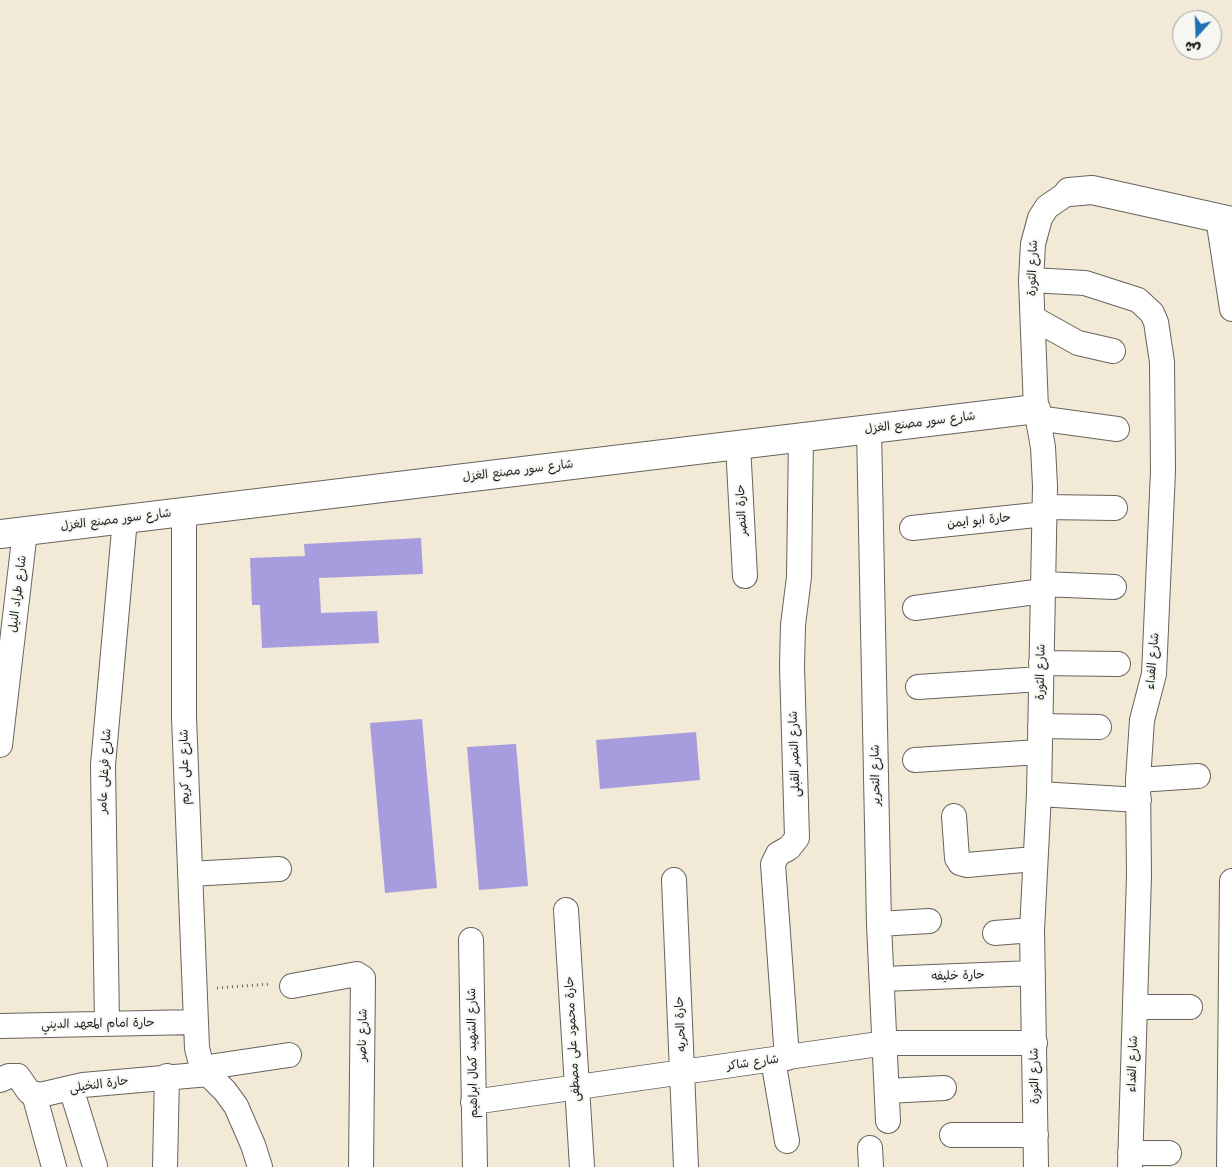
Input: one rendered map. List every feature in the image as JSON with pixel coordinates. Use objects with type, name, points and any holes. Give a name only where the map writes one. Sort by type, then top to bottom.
[{"type":"street","points":[[1070,192],[1092,190],[1225,220],[1232,308]]},
{"type":"street","name":"شارع الثورة","points":[[1036,1167],[1032,930],[1038,794],[1045,510],[1043,447],[1036,414],[1031,280],[1034,238],[1040,218],[1048,207],[1070,192]]},
{"type":"street","name":"شارع الفداء","points":[[1031,280],[1085,283],[1129,296],[1146,306],[1156,322],[1162,362],[1162,480],[1154,674],[1142,720],[1138,790],[1135,1007],[1130,1160]]},
{"type":"street","points":[[1033,318],[1078,343],[1113,352]]},
{"type":"street","points":[[1036,414],[1117,429]]},
{"type":"street","name":"شارع سور مصنع الغزل","points":[[12,532],[869,429],[1036,414]]},
{"type":"street","name":"شارع التحرير","points":[[869,429],[880,924],[888,1121]]},
{"type":"street","name":"شارع النصر القبلى","points":[[787,1140],[780,1059],[773,864],[778,854],[789,848],[797,838],[792,666],[793,625],[799,577],[801,438]]},
{"type":"street","name":"حارة النصر","points":[[738,445],[745,576]]},
{"type":"street","name":"حارة ابو ايمن","points":[[912,528],[1045,510],[1115,508]]},
{"type":"street","name":"شارع على كريم","points":[[184,512],[184,717],[197,1048],[205,1071]]},
{"type":"street","name":"شارع فرغلى عامر","points":[[107,1024],[103,765],[125,519]]},
{"type":"street","name":"شارع طراد النيل","points":[[0,746],[12,532]]},
{"type":"street","points":[[915,608],[1043,587],[1114,588]]},
{"type":"street","points":[[918,687],[1041,671],[1118,664]]},
{"type":"street","points":[[1040,726],[1098,727]]},
{"type":"street","points":[[915,760],[1039,752]]},
{"type":"street","points":[[1038,794],[1138,790],[1198,776]]},
{"type":"street","points":[[954,816],[957,858],[960,863],[967,865],[1034,859]]},
{"type":"street","points":[[190,874],[279,869]]},
{"type":"street","name":"حارة الحريه","points":[[674,880],[684,1073],[686,1167]]},
{"type":"street","points":[[1229,1167],[1232,881]]},
{"type":"street","name":"حارة محمود على مصطفى","points":[[566,910],[582,1167]]},
{"type":"street","points":[[880,924],[929,920]]},
{"type":"street","points":[[995,933],[1032,930]]},
{"type":"street","name":"شارع الشهيد كمال ابراهيم","points":[[471,940],[475,1167]]},
{"type":"street","name":"حارة خليفه","points":[[883,979],[1033,973]]},
{"type":"street","name":"شارع ناصر","points":[[282,985],[357,974],[363,978],[361,1167]]},
{"type":"street","points":[[1135,1007],[1190,1007]]},
{"type":"street","name":"حارة امام المعهد الديني","points":[[0,1026],[196,1022]]},
{"type":"street","name":"شارع شاكر","points":[[473,1102],[886,1043],[1034,1043]]},
{"type":"street","name":"حارة النخيلى","points":[[34,1094],[40,1095],[71,1088],[205,1071],[289,1055]]},
{"type":"street","points":[[205,1071],[236,1106],[248,1132],[260,1167]]},
{"type":"street","points":[[0,1080],[9,1076],[18,1076],[29,1092],[34,1094],[54,1167]]},
{"type":"street","points":[[165,1167],[166,1076]]},
{"type":"street","points":[[71,1088],[95,1166]]},
{"type":"street","points":[[887,1091],[944,1088]]},
{"type":"street","points":[[952,1135],[1036,1135]]},
{"type":"street","points":[[1130,1160],[1168,1153]]},
{"type":"path","points":[[196,990],[282,985]]},
{"type":"building","points":[[421,538],[423,574],[319,578],[321,613],[377,611],[379,643],[262,648],[260,605],[252,605],[250,558],[305,556],[304,544]]},
{"type":"building","points":[[422,719],[437,888],[385,893],[370,723]]},
{"type":"building","points":[[696,732],[700,780],[600,789],[596,740]]},
{"type":"building","points":[[516,744],[528,886],[479,890],[467,747]]}]
